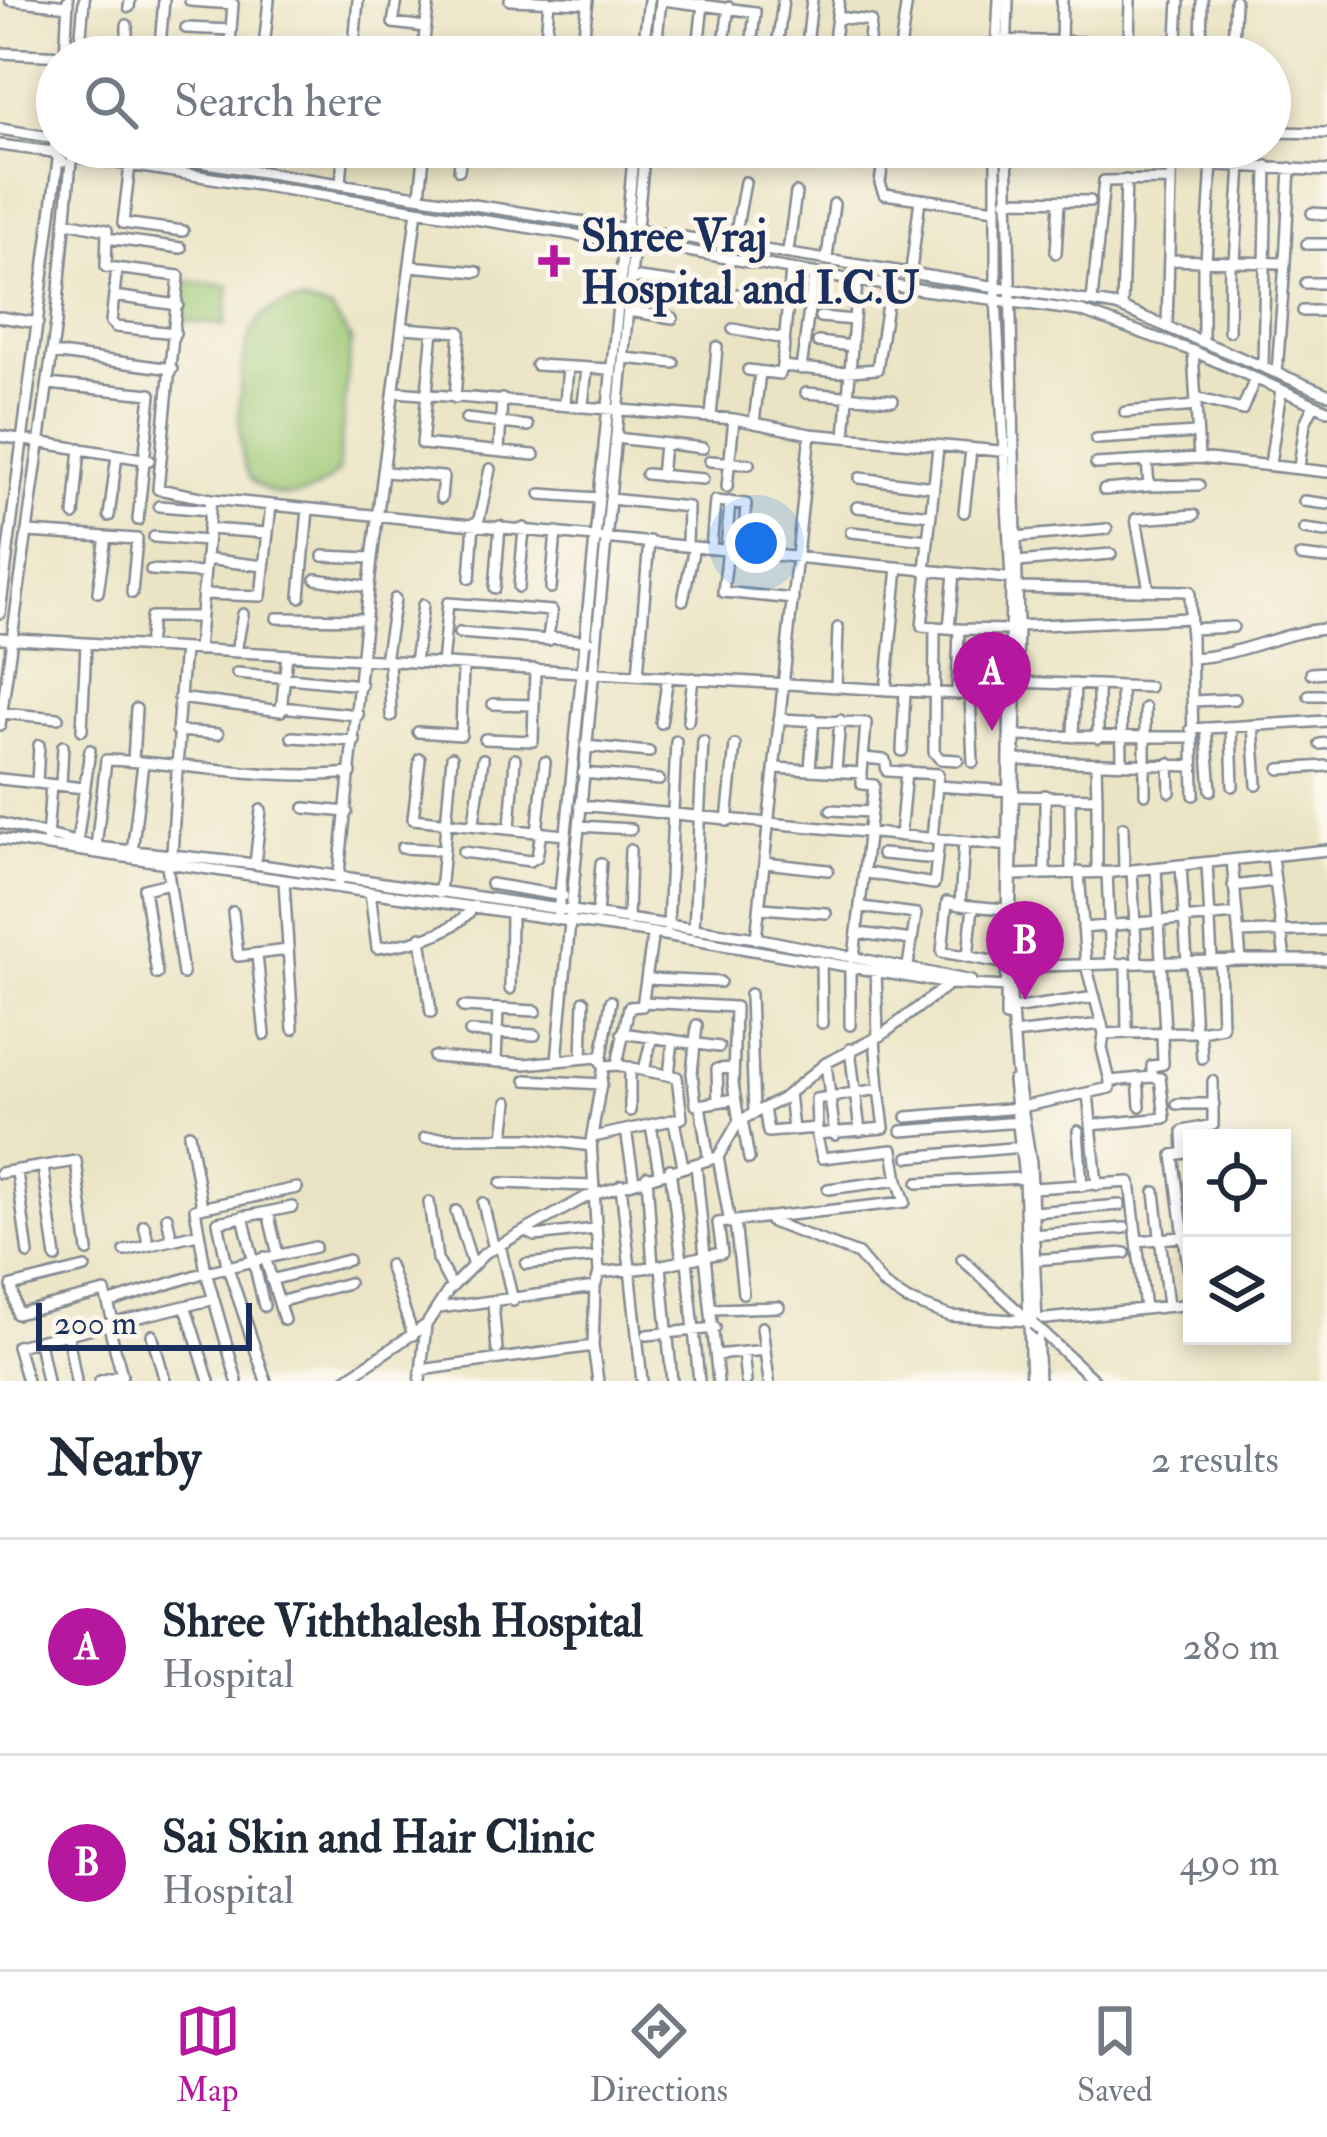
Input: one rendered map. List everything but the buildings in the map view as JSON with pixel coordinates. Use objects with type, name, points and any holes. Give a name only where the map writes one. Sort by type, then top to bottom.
[{"type":"street","points":[[10,0],[68,3],[66,36]]},
{"type":"street","points":[[81,36],[84,0]]},
{"type":"street","points":[[161,36],[164,0]]},
{"type":"street","points":[[265,36],[269,0]]},
{"type":"street","points":[[355,36],[358,0]]},
{"type":"street","points":[[397,0],[393,23],[425,27]]},
{"type":"street","points":[[424,36],[429,0]]},
{"type":"street","points":[[510,0],[588,2],[584,36]]},
{"type":"street","points":[[644,36],[649,0]]},
{"type":"street","points":[[658,36],[662,0],[729,8],[756,6],[752,36]]},
{"type":"street","points":[[778,36],[783,0]]},
{"type":"street","points":[[807,36],[812,0]]},
{"type":"street","points":[[834,36],[838,0]]},
{"type":"street","points":[[902,36],[907,0]]},
{"type":"street","points":[[1001,36],[1004,0]]},
{"type":"street","points":[[1056,36],[1062,0]]},
{"type":"street","points":[[1129,36],[1130,0]]},
{"type":"street","points":[[1178,36],[1179,0]]},
{"type":"street","points":[[1201,36],[1202,0]]},
{"type":"street","points":[[1233,36],[1235,0]]},
{"type":"street","points":[[190,1],[232,4],[231,36]]},
{"type":"street","points":[[546,36],[549,2]]},
{"type":"street","points":[[700,36],[704,4]]},
{"type":"street","points":[[725,36],[729,8]]},
{"type":"street","points":[[837,17],[871,21],[869,36]]},
{"type":"street","points":[[127,26],[127,36]]},
{"type":"street","points":[[186,28],[231,30]]},
{"type":"street","points":[[0,52],[36,55]]},
{"type":"street","points":[[1291,133],[1327,134]]},
{"type":"street","points":[[0,137],[36,134]]},
{"type":"street","points":[[0,137],[36,150]]},
{"type":"street","points":[[0,613],[5,532],[23,439],[54,168]]},
{"type":"street","points":[[0,725],[75,168]]},
{"type":"street","points":[[130,168],[123,224],[183,231]]},
{"type":"street","points":[[149,168],[857,281],[1002,298],[1118,321],[1327,410]]},
{"type":"street","points":[[248,168],[1092,301],[1203,340],[1327,394]]},
{"type":"street","points":[[340,183],[342,168]]},
{"type":"street","points":[[420,195],[423,168]]},
{"type":"street","points":[[558,915],[604,499],[616,438],[631,277],[633,168]]},
{"type":"street","points":[[604,499],[609,369],[641,168]]},
{"type":"street","points":[[883,168],[881,192],[996,208]]},
{"type":"street","points":[[1001,168],[996,208],[1015,582],[1013,793]]},
{"type":"street","points":[[1001,285],[1005,168]]},
{"type":"street","points":[[1167,326],[1171,168]]},
{"type":"street","points":[[1203,340],[1212,168]]},
{"type":"street","points":[[1229,331],[1241,168]]},
{"type":"street","points":[[1263,366],[1261,262],[1267,168]]},
{"type":"street","points":[[1277,373],[1290,168],[1327,171]]},
{"type":"street","points":[[1122,308],[1126,180]]},
{"type":"street","points":[[1092,301],[1103,184],[1171,180]]},
{"type":"street","points":[[734,243],[745,182]]},
{"type":"street","points":[[788,251],[796,193]]},
{"type":"street","points":[[911,271],[920,199]]},
{"type":"street","points":[[1006,200],[1090,201]]},
{"type":"street","points":[[1056,253],[1059,201]]},
{"type":"street","points":[[827,258],[834,204]]},
{"type":"street","points":[[338,883],[377,513],[417,210]]},
{"type":"street","points":[[1312,213],[1327,214]]},
{"type":"street","points":[[67,222],[107,230],[106,267],[179,276],[158,489],[211,504]]},
{"type":"street","points":[[107,238],[182,248]]},
{"type":"street","points":[[1307,244],[1327,244]]},
{"type":"street","points":[[1169,260],[1285,263]]},
{"type":"street","points":[[410,266],[477,272]]},
{"type":"street","points":[[117,268],[111,322],[116,327],[175,333]]},
{"type":"street","points":[[754,423],[754,371],[781,374],[791,270]]},
{"type":"street","points":[[801,369],[814,273]]},
{"type":"street","points":[[631,277],[676,284]]},
{"type":"street","points":[[844,437],[857,281]]},
{"type":"street","points":[[1306,283],[1327,283]]},
{"type":"street","points":[[782,366],[877,369],[890,285]]},
{"type":"street","points":[[737,294],[787,305]]},
{"type":"street","points":[[114,296],[178,304]]},
{"type":"street","points":[[628,310],[673,317]]},
{"type":"street","points":[[1304,311],[1327,311]]},
{"type":"street","points":[[0,317],[38,323]]},
{"type":"street","points":[[820,317],[854,320]]},
{"type":"street","points":[[403,328],[460,332],[455,398]]},
{"type":"street","points":[[733,329],[784,339]]},
{"type":"street","points":[[433,330],[422,444],[534,455]]},
{"type":"street","points":[[818,342],[852,346]]},
{"type":"street","points":[[711,417],[717,347]]},
{"type":"street","points":[[1193,351],[1199,458]]},
{"type":"street","points":[[52,352],[172,369]]},
{"type":"street","points":[[624,358],[674,363]]},
{"type":"street","points":[[536,365],[609,369]]},
{"type":"street","points":[[565,403],[568,367]]},
{"type":"street","points":[[583,405],[587,368]]},
{"type":"street","points":[[1125,412],[1196,402],[1242,410],[1255,379]]},
{"type":"street","points":[[48,384],[151,394],[138,520]]},
{"type":"street","points":[[1270,464],[1281,390]]},
{"type":"street","points":[[395,392],[734,419],[810,434],[1009,452]]},
{"type":"street","points":[[806,393],[893,400]]},
{"type":"street","points":[[499,451],[502,399]]},
{"type":"street","points":[[1299,467],[1305,423],[1314,405]]},
{"type":"street","points":[[466,419],[528,426]]},
{"type":"street","points":[[727,487],[734,419]]},
{"type":"street","points":[[1096,439],[1197,433]]},
{"type":"street","points":[[754,944],[810,434]]},
{"type":"street","points":[[0,436],[160,462]]},
{"type":"street","points":[[616,438],[703,448]]},
{"type":"street","points":[[662,476],[664,444]]},
{"type":"street","points":[[922,626],[938,447]]},
{"type":"street","points":[[74,515],[80,448]]},
{"type":"street","points":[[964,512],[971,450]]},
{"type":"street","points":[[1009,452],[1015,582]]},
{"type":"street","points":[[109,516],[117,454]]},
{"type":"street","points":[[1096,464],[1199,458],[1327,472]]},
{"type":"street","points":[[710,461],[748,464]]},
{"type":"street","points":[[1147,461],[1149,486]]},
{"type":"street","points":[[470,578],[476,523],[490,469]]},
{"type":"street","points":[[386,472],[443,476],[441,498]]},
{"type":"street","points":[[646,474],[703,479]]},
{"type":"street","points":[[860,478],[934,487]]},
{"type":"street","points":[[1104,490],[1199,485]]},
{"type":"street","points":[[541,494],[688,507],[690,546],[683,600]]},
{"type":"street","points":[[711,548],[715,501],[730,502],[746,504],[743,551]]},
{"type":"street","points":[[1304,501],[1327,504]]},
{"type":"street","points":[[730,502],[723,592],[793,598]]},
{"type":"street","points":[[198,650],[211,504]]},
{"type":"street","points":[[202,594],[261,596],[271,505]]},
{"type":"street","points":[[159,506],[271,505],[377,513],[1015,582],[1190,591],[1194,795]]},
{"type":"street","points":[[856,507],[931,515]]},
{"type":"street","points":[[300,597],[308,509]]},
{"type":"street","points":[[1162,619],[1136,519],[1194,515]]},
{"type":"street","points":[[495,588],[500,526]]},
{"type":"street","points":[[519,587],[524,528]]},
{"type":"street","points":[[1015,537],[1107,529]]},
{"type":"street","points":[[1304,529],[1327,532]]},
{"type":"street","points":[[28,532],[137,538],[132,593]]},
{"type":"street","points":[[551,588],[556,532]]},
{"type":"street","points":[[851,532],[928,540]]},
{"type":"street","points":[[154,537],[268,533]]},
{"type":"street","points":[[98,592],[106,537]]},
{"type":"street","points":[[638,675],[649,541]]},
{"type":"street","points":[[1017,562],[1111,554]]},
{"type":"street","points":[[323,556],[372,558]]},
{"type":"street","points":[[1300,556],[1327,559]]},
{"type":"street","points":[[206,559],[264,566]]},
{"type":"street","points":[[886,690],[898,567]]},
{"type":"street","points":[[151,570],[204,573]]},
{"type":"street","points":[[954,573],[957,694]]},
{"type":"street","points":[[316,579],[369,587]]},
{"type":"street","points":[[391,716],[387,660],[395,599]]},
{"type":"street","points":[[442,664],[448,603],[552,610],[552,640]]},
{"type":"street","points":[[415,662],[423,605]]},
{"type":"street","points":[[236,652],[243,614]]},
{"type":"street","points":[[148,647],[151,617],[200,616]]},
{"type":"street","points":[[277,618],[366,619]]},
{"type":"street","points":[[892,624],[1014,628],[1162,619],[1233,626]]},
{"type":"street","points":[[935,627],[935,756],[958,760]]},
{"type":"street","points":[[836,687],[838,628]]},
{"type":"street","points":[[1006,965],[1016,760],[1011,697],[1016,682],[1014,628]]},
{"type":"street","points":[[1192,658],[1236,656],[1307,630],[1327,628]]},
{"type":"street","points":[[459,633],[589,641]]},
{"type":"street","points":[[0,638],[1011,697]]},
{"type":"street","points":[[82,730],[86,644]]},
{"type":"street","points":[[184,649],[177,730],[218,734]]},
{"type":"street","points":[[179,698],[281,711],[287,655]]},
{"type":"street","points":[[973,762],[975,655]]},
{"type":"street","points":[[418,732],[461,734],[463,665]]},
{"type":"street","points":[[484,739],[533,741],[535,669]]},
{"type":"street","points":[[1311,673],[1327,672]]},
{"type":"street","points":[[237,673],[362,685]]},
{"type":"street","points":[[557,1060],[585,746],[586,673]]},
{"type":"street","points":[[662,723],[668,676]]},
{"type":"street","points":[[688,721],[693,678]]},
{"type":"street","points":[[1016,682],[1148,687]]},
{"type":"street","points":[[1073,737],[1075,684]]},
{"type":"street","points":[[1098,685],[1098,738]]},
{"type":"street","points":[[1121,686],[1122,763]]},
{"type":"street","points":[[902,751],[905,691]]},
{"type":"street","points":[[1310,695],[1327,695]]},
{"type":"street","points":[[1193,701],[1235,699]]},
{"type":"street","points":[[493,704],[534,705]]},
{"type":"street","points":[[281,707],[358,715]]},
{"type":"street","points":[[1144,708],[1145,794]]},
{"type":"street","points":[[132,851],[136,709]]},
{"type":"street","points":[[1,713],[58,718]]},
{"type":"street","points":[[779,718],[866,723],[862,784],[874,785],[867,873],[852,961],[850,1025]]},
{"type":"street","points":[[810,769],[814,719]]},
{"type":"street","points":[[836,771],[840,720]]},
{"type":"street","points":[[1015,736],[1145,739],[1206,728],[1327,721]]},
{"type":"street","points":[[1253,725],[1257,785]]},
{"type":"street","points":[[1231,727],[1233,786]]},
{"type":"street","points":[[1206,728],[1210,790]]},
{"type":"street","points":[[292,736],[355,741]]},
{"type":"street","points":[[179,737],[169,883],[183,974]]},
{"type":"street","points":[[643,1002],[661,932],[676,741]]},
{"type":"street","points":[[694,930],[703,741]]},
{"type":"street","points":[[38,783],[39,745]]},
{"type":"street","points":[[727,821],[735,745]]},
{"type":"street","points":[[47,838],[63,746]]},
{"type":"street","points":[[585,746],[649,752]]},
{"type":"street","points":[[77,844],[90,750]]},
{"type":"street","points":[[440,893],[452,757]]},
{"type":"street","points":[[863,758],[885,760],[887,771],[938,774],[934,884],[867,873]]},
{"type":"street","points":[[420,759],[413,819],[564,835]]},
{"type":"street","points":[[474,822],[483,759]]},
{"type":"street","points":[[510,826],[514,759]]},
{"type":"street","points":[[96,847],[106,760],[260,773],[351,773]]},
{"type":"street","points":[[1016,760],[1192,766]]},
{"type":"street","points":[[463,851],[537,857],[545,762]]},
{"type":"street","points":[[1169,763],[1171,792]]},
{"type":"street","points":[[1096,764],[1111,964]]},
{"type":"street","points":[[1280,769],[1327,766]]},
{"type":"street","points":[[775,768],[862,773]]},
{"type":"street","points":[[583,772],[659,780]]},
{"type":"street","points":[[900,836],[906,772]]},
{"type":"street","points":[[0,779],[84,788]]},
{"type":"street","points":[[937,786],[1097,798]]},
{"type":"street","points":[[1045,796],[1045,874]]},
{"type":"street","points":[[907,1117],[1022,1107],[1110,1088],[1103,1029],[1086,965],[1070,797]]},
{"type":"street","points":[[580,805],[1011,846]]},
{"type":"street","points":[[305,808],[347,812]]},
{"type":"street","points":[[255,864],[261,810]]},
{"type":"street","points":[[831,810],[871,812]]},
{"type":"street","points":[[0,823],[47,838],[170,861],[255,864],[370,892],[558,915]]},
{"type":"street","points":[[579,826],[631,829]]},
{"type":"street","points":[[1123,827],[1135,921],[1127,1033]]},
{"type":"street","points":[[0,839],[284,881],[440,893],[661,932],[908,966],[953,980]]},
{"type":"street","points":[[960,905],[964,842]]},
{"type":"street","points":[[1011,846],[1004,909],[1007,987],[1022,1107],[1035,1324]]},
{"type":"street","points":[[402,848],[443,850]]},
{"type":"street","points":[[628,920],[630,850]]},
{"type":"street","points":[[1012,875],[1156,868],[1327,850]]},
{"type":"street","points":[[882,854],[937,859]]},
{"type":"street","points":[[1272,857],[1285,960]]},
{"type":"street","points":[[1232,860],[1240,960]]},
{"type":"street","points":[[597,916],[601,863]]},
{"type":"street","points":[[765,863],[828,870]]},
{"type":"street","points":[[1012,1034],[1222,1027],[1207,863]]},
{"type":"street","points":[[1181,865],[1202,1058]]},
{"type":"street","points":[[1152,1078],[1151,1066],[1163,1064],[1163,962],[1156,868]]},
{"type":"street","points":[[284,881],[293,1029]]},
{"type":"street","points":[[1233,886],[1275,881]]},
{"type":"street","points":[[157,974],[144,889],[169,883]]},
{"type":"street","points":[[491,884],[572,897]]},
{"type":"street","points":[[370,892],[377,949],[464,921],[474,906]]},
{"type":"street","points":[[1004,909],[947,902],[942,952],[1006,965],[1327,959]]},
{"type":"street","points":[[968,957],[974,906]]},
{"type":"street","points":[[760,908],[826,913]]},
{"type":"street","points":[[862,908],[916,914],[908,966]]},
{"type":"street","points":[[232,912],[237,954],[288,950]]},
{"type":"street","points":[[510,989],[511,912]]},
{"type":"street","points":[[1083,928],[1236,914]]},
{"type":"street","points":[[571,917],[628,920],[661,932],[694,930],[821,962],[852,961],[875,970],[1007,987]]},
{"type":"street","points":[[1238,933],[1327,930]]},
{"type":"street","points":[[859,933],[912,940]]},
{"type":"street","points":[[421,937],[431,1012]]},
{"type":"street","points":[[257,955],[266,1035]]},
{"type":"street","points":[[821,962],[822,1023]]},
{"type":"street","points":[[630,1112],[622,1033],[629,1007],[643,1002],[735,1007],[736,1099],[768,1132],[835,1135],[884,1128],[875,970]]},
{"type":"street","points":[[646,979],[720,982]]},
{"type":"street","points":[[501,1183],[592,1191],[714,1158],[750,1115],[789,1093],[826,1063],[876,1037],[953,980]]},
{"type":"street","points":[[1007,987],[1033,1212],[1035,1381]]},
{"type":"street","points":[[749,1159],[750,994]]},
{"type":"street","points":[[1012,1009],[1095,997]]},
{"type":"street","points":[[582,1058],[584,1000]]},
{"type":"street","points":[[598,1381],[593,1346],[599,1274],[592,1142],[611,1000]]},
{"type":"street","points":[[463,1007],[536,1011]]},
{"type":"street","points":[[496,1061],[498,1009]]},
{"type":"street","points":[[697,1025],[698,1105],[732,1223],[743,1292]]},
{"type":"street","points":[[470,1032],[536,1035]]},
{"type":"street","points":[[622,1033],[719,1047]]},
{"type":"street","points":[[644,1070],[652,1037]]},
{"type":"street","points":[[669,1075],[673,1040]]},
{"type":"street","points":[[850,1049],[860,1131]]},
{"type":"street","points":[[425,1138],[592,1142],[682,1118],[677,1076],[582,1058],[434,1057]]},
{"type":"street","points":[[826,1063],[835,1135]]},
{"type":"street","points":[[718,1102],[717,1069],[734,1068]]},
{"type":"street","points":[[1138,1078],[1140,1106]]},
{"type":"street","points":[[1091,1125],[1165,1118],[1160,1078],[1110,1081]]},
{"type":"street","points":[[526,1080],[602,1084]]},
{"type":"street","points":[[1201,1129],[1210,1128],[1213,1081]]},
{"type":"street","points":[[599,1274],[722,1253],[718,1223],[905,1202],[893,1150],[822,1158],[815,1100],[879,1089]]},
{"type":"street","points":[[789,1093],[793,1130]]},
{"type":"street","points":[[1088,1093],[1096,1185]]},
{"type":"street","points":[[681,1108],[736,1099]]},
{"type":"street","points":[[504,1137],[508,1102]]},
{"type":"street","points":[[1177,1104],[1214,1104]]},
{"type":"street","points":[[674,1121],[689,1165],[705,1256],[718,1381]]},
{"type":"street","points":[[902,1131],[1020,1122]]},
{"type":"street","points":[[651,1126],[684,1261],[699,1381]]},
{"type":"street","points":[[626,1130],[634,1180]]},
{"type":"street","points":[[1078,1131],[1082,1186]]},
{"type":"street","points":[[189,1133],[202,1207]]},
{"type":"street","points":[[909,1156],[1022,1147]]},
{"type":"street","points":[[1183,1154],[1173,1157],[1183,1210]]},
{"type":"street","points":[[0,1173],[76,1161],[88,1251]]},
{"type":"street","points":[[43,1167],[56,1258]]},
{"type":"street","points":[[17,1172],[28,1254]]},
{"type":"street","points":[[659,1172],[657,1266],[672,1381]]},
{"type":"street","points":[[828,1189],[898,1180]]},
{"type":"street","points":[[918,1183],[1130,1183],[1145,1309]]},
{"type":"street","points":[[621,1185],[642,1381]]},
{"type":"street","points":[[237,1381],[210,1300],[194,1211],[297,1188]]},
{"type":"street","points":[[343,1381],[426,1325],[472,1266],[592,1191]]},
{"type":"street","points":[[1155,1192],[1168,1306]]},
{"type":"street","points":[[429,1202],[437,1259],[452,1288]]},
{"type":"street","points":[[484,1203],[513,1301]]},
{"type":"street","points":[[1033,1212],[1120,1205]]},
{"type":"street","points":[[266,1381],[227,1265],[218,1222],[292,1207]]},
{"type":"street","points":[[455,1211],[472,1266]]},
{"type":"street","points":[[268,1212],[278,1255]]},
{"type":"street","points":[[243,1216],[264,1306]]},
{"type":"street","points":[[167,1217],[172,1240]]},
{"type":"street","points":[[766,1220],[858,1254],[884,1285],[907,1300],[950,1316],[1035,1324],[1183,1302]]},
{"type":"street","points":[[143,1225],[149,1245]]},
{"type":"street","points":[[1032,1235],[1125,1228]]},
{"type":"street","points":[[525,1231],[535,1237],[595,1229]]},
{"type":"street","points":[[125,1251],[196,1234]]},
{"type":"street","points":[[1137,1241],[1183,1237]]},
{"type":"street","points":[[111,1302],[227,1265],[315,1247]]},
{"type":"street","points":[[1032,1260],[1125,1253]]},
{"type":"street","points":[[265,1257],[284,1320]]},
{"type":"street","points":[[526,1264],[597,1257]]},
{"type":"street","points":[[962,1259],[1095,1381]]},
{"type":"street","points":[[272,1280],[348,1260]]},
{"type":"street","points":[[389,1265],[413,1335]]},
{"type":"street","points":[[85,1268],[12,1286],[17,1314],[105,1292],[111,1302],[123,1378],[100,1381]]},
{"type":"street","points":[[278,1302],[348,1283]]},
{"type":"street","points":[[437,1308],[595,1286]]},
{"type":"street","points":[[27,1381],[17,1346],[210,1300]]},
{"type":"street","points":[[493,1303],[497,1350]]},
{"type":"street","points":[[714,1310],[779,1307]]},
{"type":"street","points":[[186,1308],[209,1381]]},
{"type":"street","points":[[426,1325],[421,1376],[593,1346]]},
{"type":"street","points":[[762,1327],[769,1381]]},
{"type":"street","points":[[647,1335],[715,1328]]},
{"type":"street","points":[[68,1336],[76,1381]]},
{"type":"street","points":[[152,1336],[165,1381]]},
{"type":"street","points":[[39,1342],[46,1381]]},
{"type":"street","points":[[716,1355],[765,1350]]},
{"type":"street","points":[[743,1352],[746,1381]]},
{"type":"street","points":[[493,1364],[494,1381]]},
{"type":"street","points":[[469,1366],[470,1381]]},
{"type":"green space","points":[[186,281],[229,286],[225,325],[182,321]]},
{"type":"green space","points":[[301,302],[332,310],[351,340],[338,471],[308,493],[285,496],[262,488],[245,467],[241,382],[257,322],[273,309]]},
{"type":"place","name":"Shree Vraj Hospital and I.C.U","points":[[554,261]]},
{"type":"place","name":"Shree Viththalesh Hospital","points":[[992,731]]},
{"type":"place","name":"Sai Skin and Hair Clinic","points":[[1025,1000]]}]
